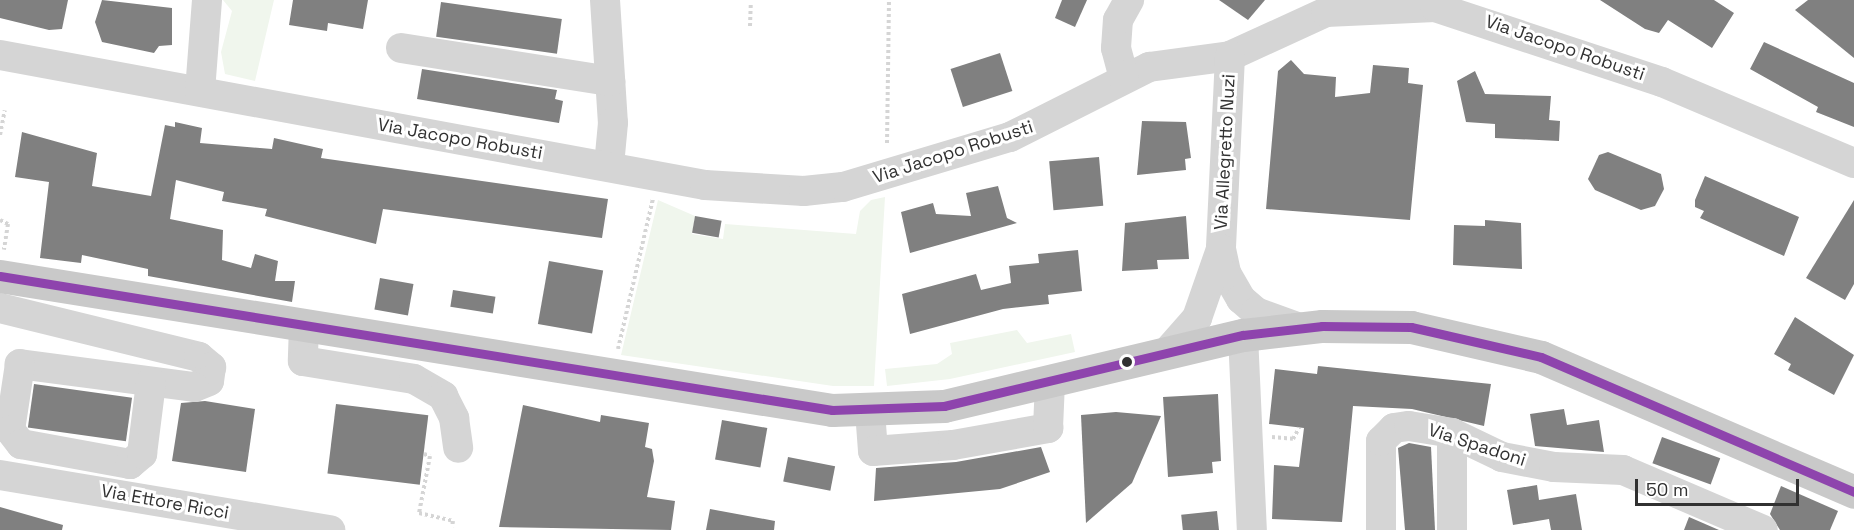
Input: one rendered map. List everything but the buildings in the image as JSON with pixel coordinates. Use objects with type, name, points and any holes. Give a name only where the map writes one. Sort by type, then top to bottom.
[{"type":"main road","points":[[7,264],[304,326],[688,389],[870,411],[944,406],[1243,335],[1297,327],[1371,324],[1507,345],[1854,492]]},
{"type":"street","points":[[200,91],[207,0]]},
{"type":"street","points":[[605,0],[610,81],[609,165]]},
{"type":"street","points":[[1124,78],[1116,48],[1118,20],[1129,0]]},
{"type":"street","name":"Via Jacopo Robusti","points":[[0,55],[754,192],[843,187],[1010,137],[1149,67],[1230,56],[1326,12],[1364,6],[1444,9],[1662,82],[1854,163]]},
{"type":"street","points":[[401,48],[610,81]]},
{"type":"street","name":"Via Allegretto Nuzi","points":[[1168,351],[1197,318],[1221,249],[1230,56]]},
{"type":"street","name":"Via Allegretto Nuzi","points":[[1221,249],[1240,299],[1269,319],[1297,327]]},
{"type":"street","points":[[0,308],[199,357],[211,367],[209,381],[194,387],[20,364],[10,430],[21,444],[130,464],[142,454],[151,382]]},
{"type":"street","points":[[304,326],[303,361],[414,379],[443,396],[454,418],[458,448]]},
{"type":"street","points":[[1243,335],[1252,530]]},
{"type":"street","points":[[870,411],[873,451],[953,445],[1048,428],[1050,382]]},
{"type":"street","name":"Via Spadoni","points":[[1381,530],[1381,441],[1388,433],[1409,426],[1452,433],[1502,457],[1623,470],[1652,478],[1763,530]]},
{"type":"street","points":[[1452,433],[1452,530]]},
{"type":"street","name":"Via Ettore Ricci","points":[[0,475],[330,530]]},
{"type":"path","points":[[887,143],[889,0]]},
{"type":"path","points":[[750,26],[751,2]]},
{"type":"path","points":[[0,135],[5,110]]},
{"type":"path","points":[[616,358],[654,202]]},
{"type":"path","points":[[0,220],[8,224],[3,250],[7,264]]},
{"type":"path","points":[[1274,439],[1293,440],[1299,428]]},
{"type":"path","points":[[423,454],[430,456],[419,513],[453,521],[452,527]]},
{"type":"shaded area","points":[[223,0],[274,0],[255,81],[225,74],[221,52],[232,11]]},
{"type":"shaded area","points":[[885,197],[874,386],[833,386],[621,355],[658,200],[695,216],[692,234],[723,239],[725,224],[856,234],[860,211],[871,200]]},
{"type":"shaded area","points":[[1017,330],[1027,343],[1071,334],[1075,352],[950,379],[887,386],[885,369],[937,364],[952,354],[950,343]]},
{"type":"transit line","points":[[0,276],[832,410],[944,406],[1243,335],[1322,326],[1411,327],[1541,357],[1854,492]]}]
